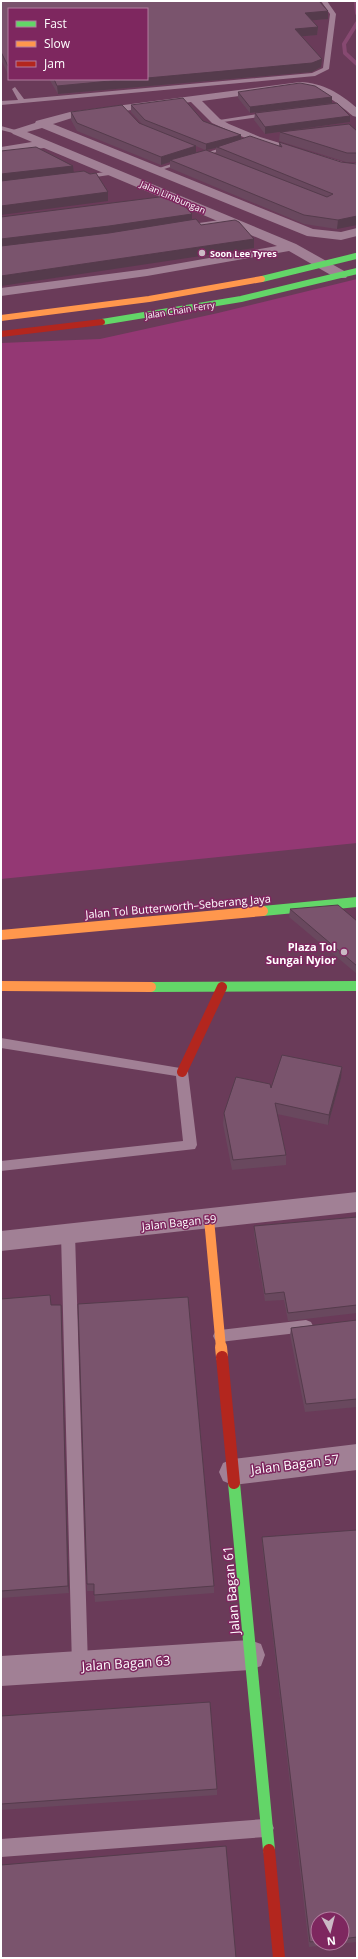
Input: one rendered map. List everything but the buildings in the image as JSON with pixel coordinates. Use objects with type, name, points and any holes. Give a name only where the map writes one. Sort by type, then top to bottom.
[{"type":"main road","name":"Jalan Chain Ferry","points":[[1,318],[117,305],[240,284],[357,256]]},
{"type":"main road","name":"Jalan Chain Ferry","points":[[1,334],[83,325],[209,305],[285,289],[357,271]]},
{"type":"main road","name":"Jalan Tol Butterworth–Seberang Jaya","points":[[1,935],[357,902]]},
{"type":"main road","points":[[1,986],[222,988],[357,986]]},
{"type":"main road","points":[[182,1072],[222,988]]},
{"type":"main road","name":"Jalan Bagan 61","points":[[209,1219],[279,1958]]},
{"type":"street","points":[[18,132],[40,123],[70,114],[125,110],[193,98],[312,85],[335,94],[342,105],[357,114]]},
{"type":"street","points":[[193,98],[216,121],[256,138],[345,167],[357,167]]},
{"type":"street","name":"Jalan Limbungan","points":[[40,123],[311,233],[341,236],[357,232]]},
{"type":"street","name":"Jalan Limbungan","points":[[18,132],[291,247],[341,274]]},
{"type":"street","points":[[256,138],[280,136]]},
{"type":"street","points":[[1,150],[45,144]]},
{"type":"street","points":[[188,204],[215,194]]},
{"type":"street","points":[[144,200],[168,195]]},
{"type":"street","points":[[1,292],[94,282],[198,265],[291,247]]},
{"type":"street","name":"Jalan Bagan 59","points":[[1,1241],[357,1202]]},
{"type":"street","name":"Jalan Bagan 57","points":[[233,1472],[357,1457]]},
{"type":"street","name":"Jalan Bagan 63","points":[[1,1671],[250,1655]]},
{"type":"lane","points":[[1,103],[313,75],[326,69],[333,14],[324,1]]},
{"type":"lane","points":[[15,88],[22,101]]},
{"type":"lane","points":[[216,121],[277,113]]},
{"type":"lane","name":"Jalan Limbungan","points":[[1,128],[18,132]]},
{"type":"lane","name":"Jalan Limbungan","points":[[156,170],[256,138]]},
{"type":"lane","points":[[191,149],[213,157]]},
{"type":"lane","points":[[76,178],[114,173]]},
{"type":"lane","points":[[180,228],[227,221]]},
{"type":"lane","points":[[1,1043],[182,1072],[190,1145],[1,1166]]},
{"type":"lane","points":[[68,1234],[80,1666]]},
{"type":"lane","points":[[220,1336],[319,1324]]},
{"type":"lane","points":[[1,1848],[267,1828]]},
{"type":"shaded area","points":[[357,279],[357,843],[1,879],[1,343],[100,339],[218,313]]},
{"type":"waterway","points":[[356,1],[357,13]]},
{"type":"waterway","points":[[357,23],[344,44],[345,53],[357,64]]},
{"type":"traffic: fast","points":[[262,279],[356,256]]},
{"type":"traffic: fast","points":[[102,322],[241,299],[357,271]]},
{"type":"traffic: fast","points":[[263,911],[357,902]]},
{"type":"traffic: fast","points":[[151,987],[357,986]]},
{"type":"traffic: fast","points":[[234,1483],[269,1850]]},
{"type":"traffic: slow","points":[[1,318],[149,299],[262,279]]},
{"type":"traffic: slow","points":[[1,935],[263,911]]},
{"type":"traffic: slow","points":[[1,986],[151,987]]},
{"type":"traffic: slow","points":[[209,1219],[222,1357]]},
{"type":"traffic: jam","points":[[1,334],[102,322]]},
{"type":"traffic: jam","points":[[182,1072],[222,987]]},
{"type":"traffic: jam","points":[[222,1357],[234,1483]]},
{"type":"traffic: jam","points":[[269,1850],[279,1958]]},
{"type":"place","name":"Soon Lee Tyres","points":[[202,253]]},
{"type":"place","name":"Plaza Tol Sungai Nyior","points":[[344,952]]}]
